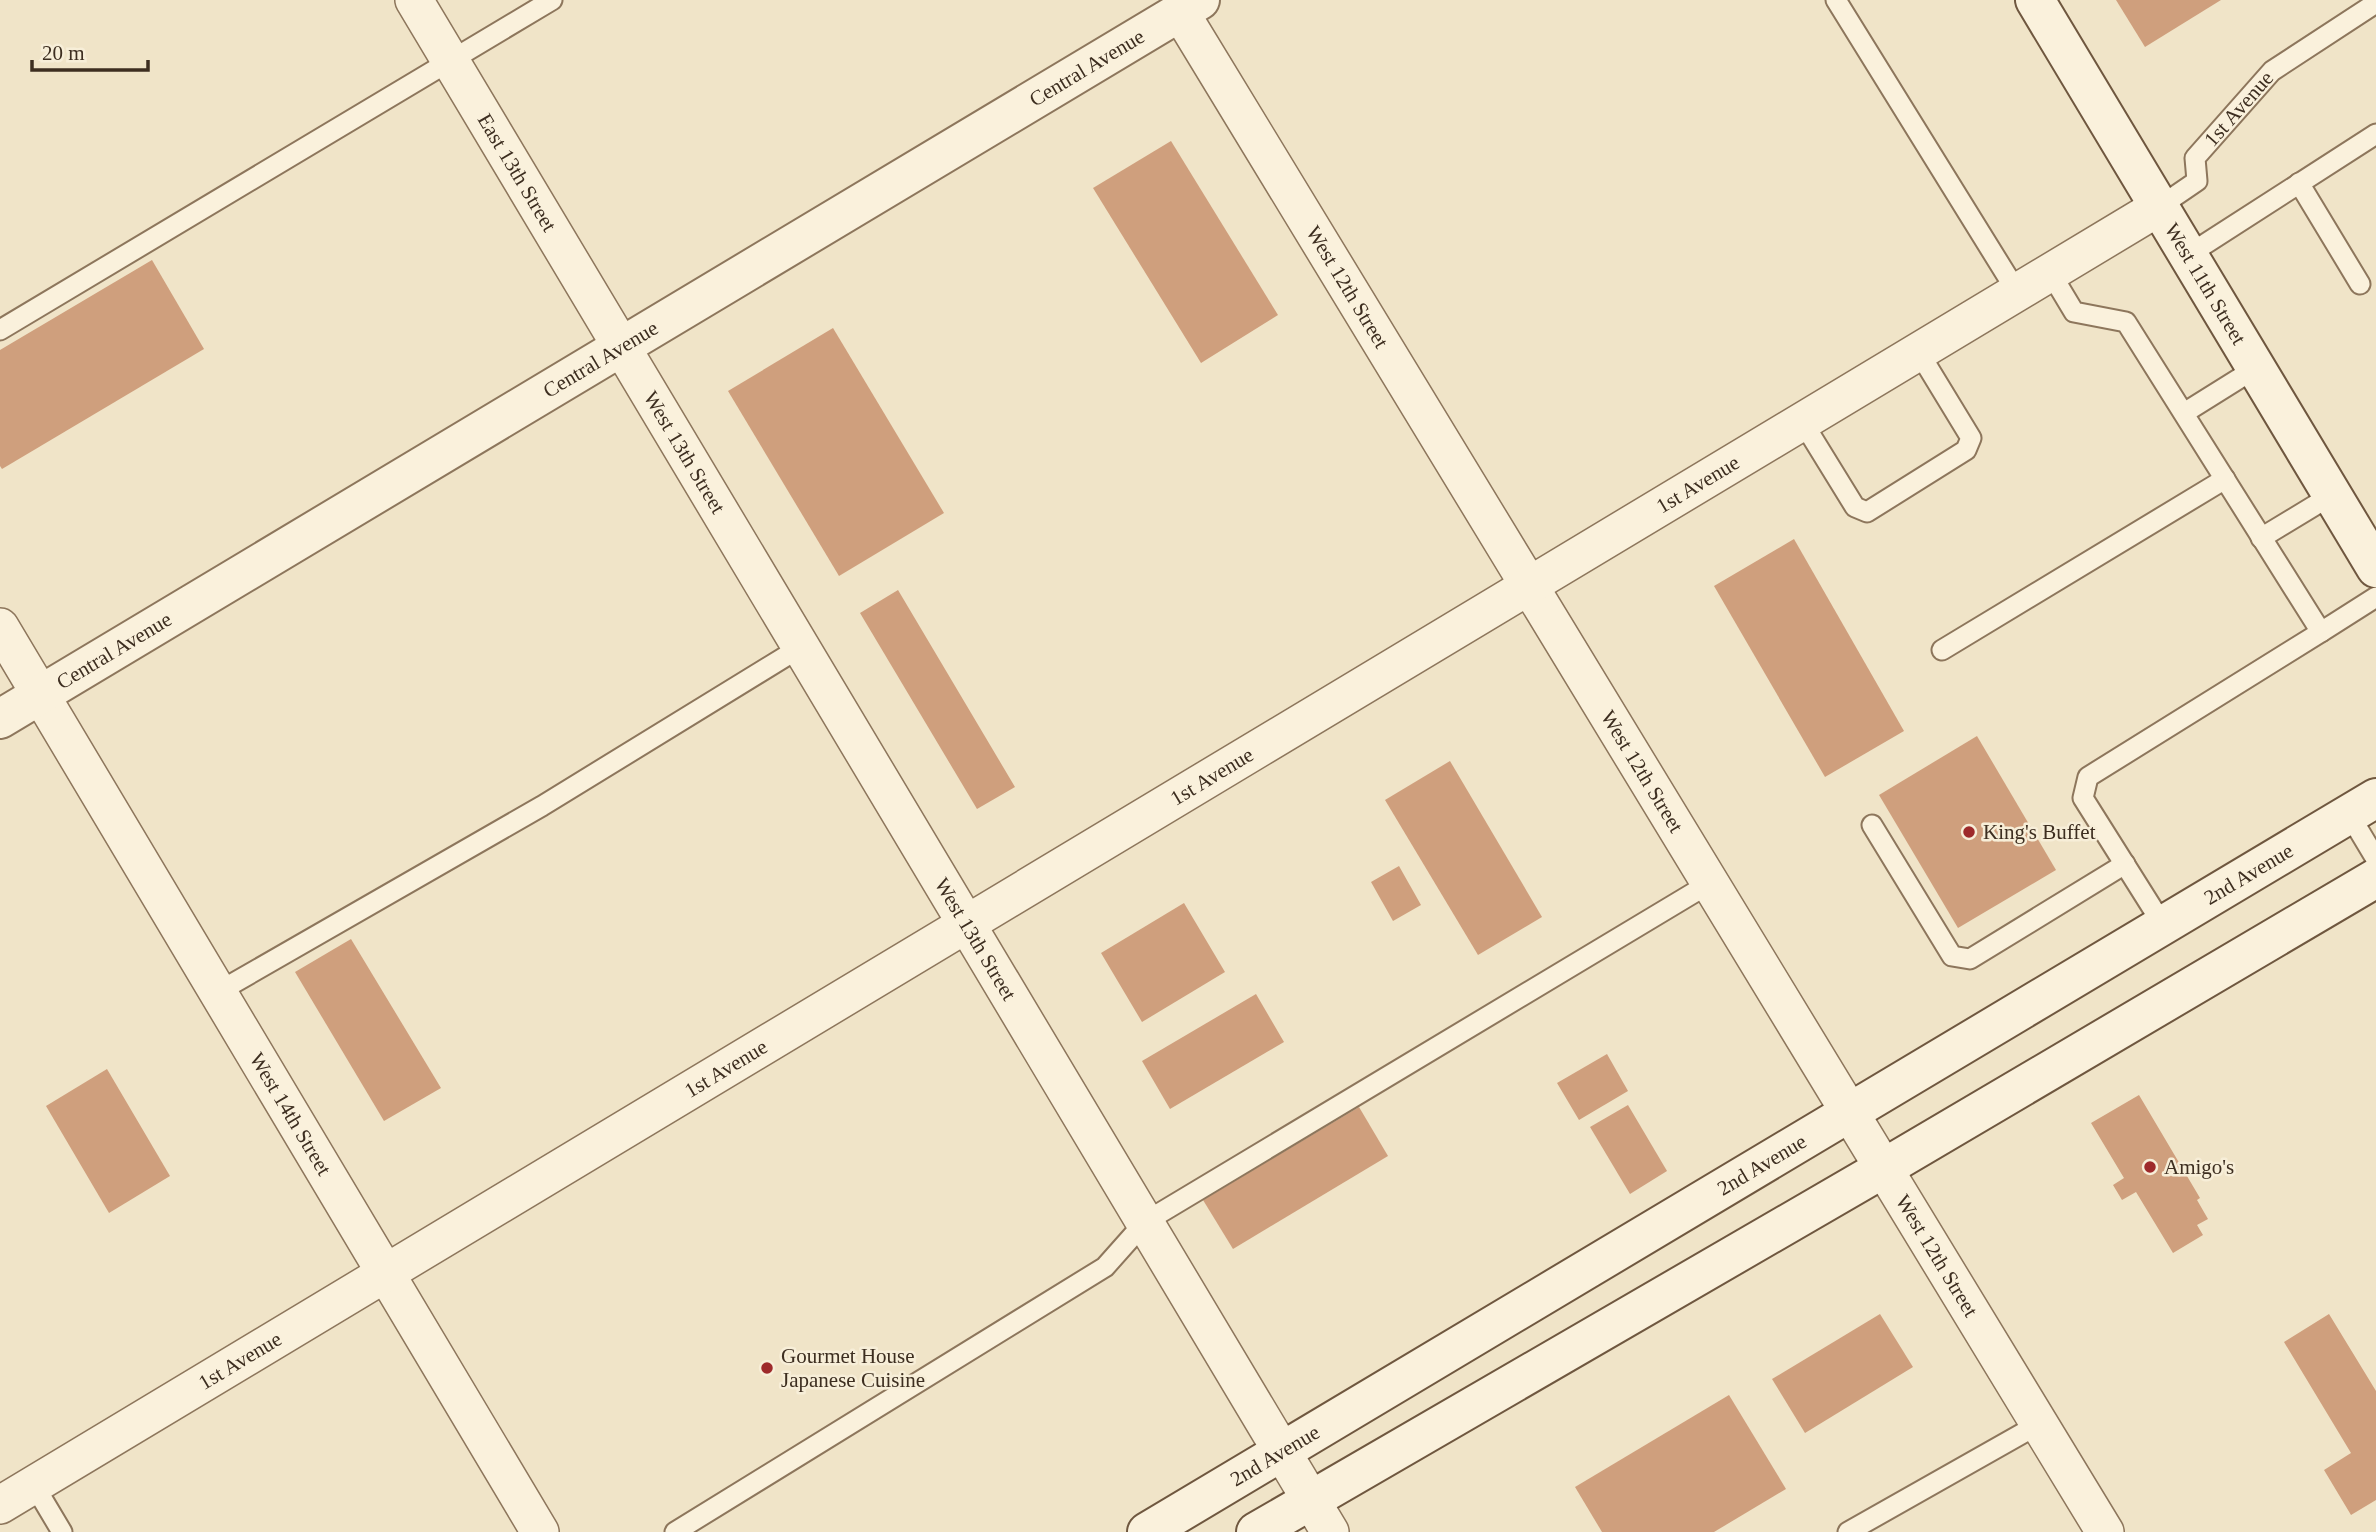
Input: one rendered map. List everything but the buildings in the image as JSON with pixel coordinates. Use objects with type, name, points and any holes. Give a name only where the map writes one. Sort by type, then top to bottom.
[{"type":"main road","name":"West 11th Street","points":[[2035,0],[2332,495],[2365,527],[2376,568]]},
{"type":"main road","name":"Central Avenue","points":[[0,719],[1190,6]]},
{"type":"main road","name":"2nd Avenue","points":[[1147,1532],[2362,806]]},
{"type":"main road","points":[[1256,1532],[1884,1168],[2376,878]]},
{"type":"street","name":"East 13th Street","points":[[414,0],[621,345]]},
{"type":"street","name":"West 12th Street","points":[[1190,6],[1529,586],[2105,1532]]},
{"type":"street","name":"1st Avenue","points":[[0,1505],[2159,207]]},
{"type":"street","name":"West 13th Street","points":[[621,345],[1330,1532]]},
{"type":"street","name":"West 14th Street","points":[[0,627],[540,1532]]},
{"type":"lane","points":[[0,330],[552,0]]},
{"type":"lane","points":[[1836,0],[2017,292]]},
{"type":"lane","name":"1st Avenue","points":[[2159,207],[2197,181],[2195,158],[2272,71],[2376,3]]},
{"type":"lane","points":[[2188,255],[2376,134]]},
{"type":"lane","points":[[2299,183],[2360,284]]},
{"type":"lane","points":[[2050,272],[2074,312],[2126,322],[2321,632]]},
{"type":"lane","points":[[1802,421],[1855,507],[1867,512],[1966,450],[1971,438],[1918,351]]},
{"type":"lane","points":[[2183,413],[2256,368]]},
{"type":"lane","points":[[1942,650],[2225,479]]},
{"type":"lane","points":[[2261,538],[2332,495]]},
{"type":"lane","points":[[2163,925],[2083,799],[2088,777],[2376,597]]},
{"type":"lane","points":[[218,992],[542,806],[801,647]]},
{"type":"lane","points":[[2362,806],[2376,859]]},
{"type":"lane","points":[[1872,825],[1952,956],[1970,959],[2125,863]]},
{"type":"lane","points":[[676,1532],[1105,1267],[1145,1222],[1710,883]]},
{"type":"lane","points":[[1848,1532],[2039,1424]]},
{"type":"lane","points":[[34,1485],[62,1532]]},
{"type":"place","name":"King's Buffet","points":[[1969,832]]},
{"type":"place","name":"Amigo's","points":[[2150,1167]]},
{"type":"place","name":"Gourmet House Japanese Cuisine","points":[[767,1368]]}]
